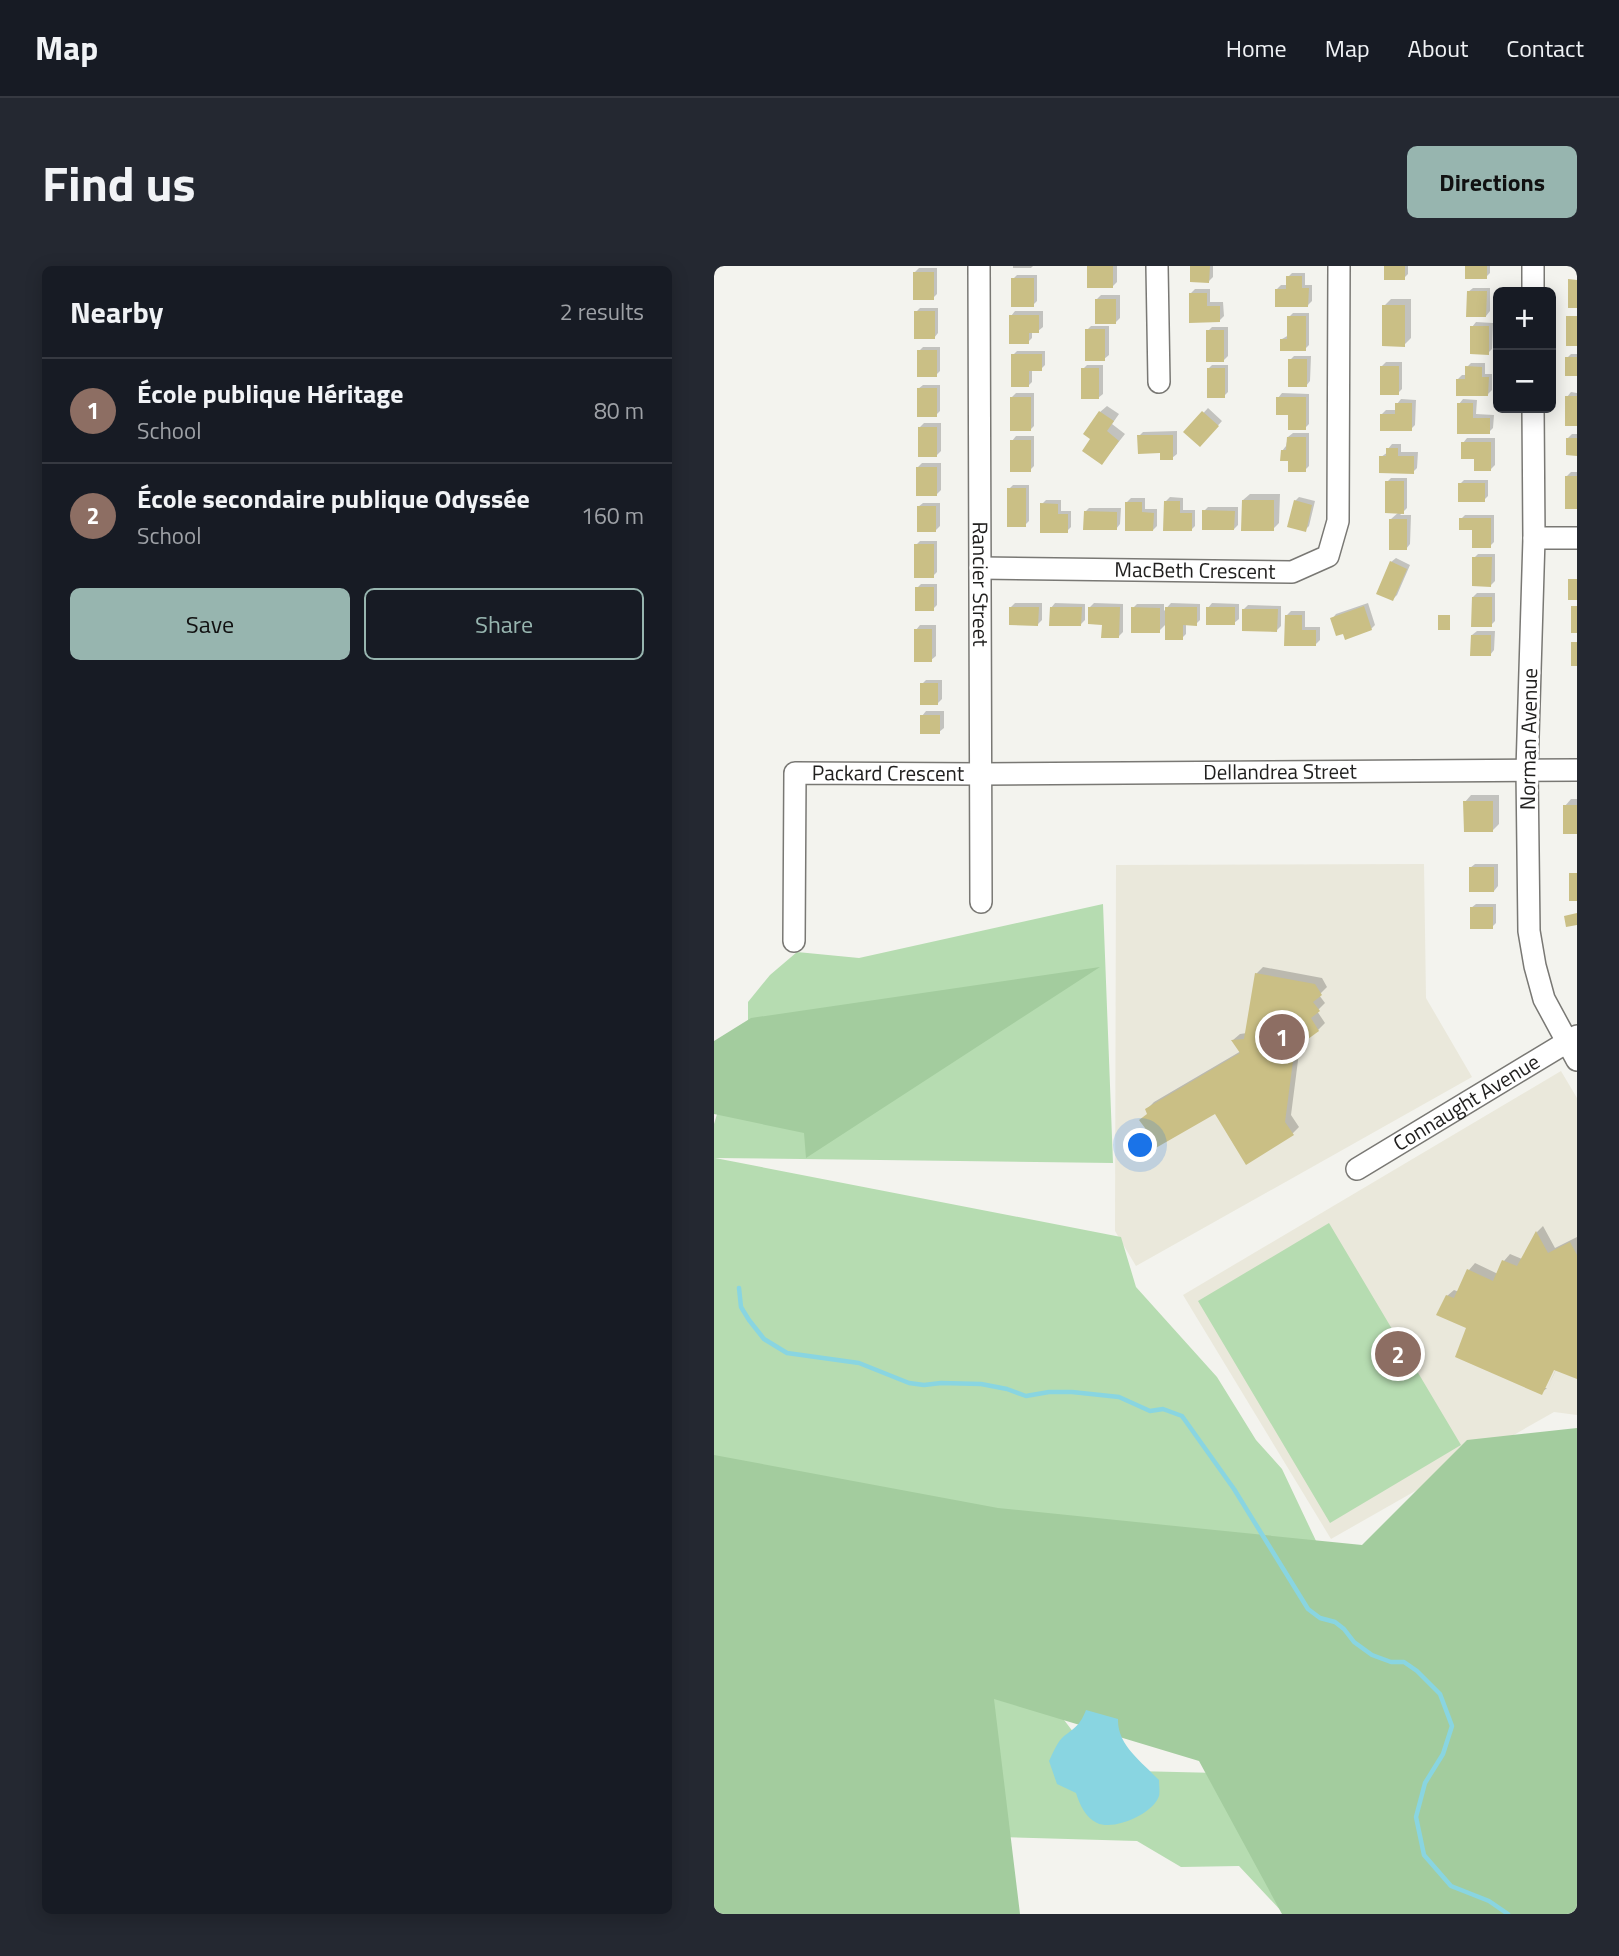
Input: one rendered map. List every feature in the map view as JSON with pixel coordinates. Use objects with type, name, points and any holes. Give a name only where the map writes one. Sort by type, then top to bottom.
[{"type":"street","name":"Rancier Street","points":[[979,266],[981,902]]},
{"type":"street","points":[[1157,266],[1159,382]]},
{"type":"street","name":"MacBeth Crescent","points":[[979,568],[1292,572],[1328,556],[1338,521],[1339,266]]},
{"type":"street","points":[[1533,266],[1533,287]]},
{"type":"street","name":"Norman Avenue","points":[[1533,413],[1534,538],[1527,769],[1529,931],[1544,999],[1573,1046]]},
{"type":"street","points":[[1534,538],[1577,538]]},
{"type":"street","name":"Dellandrea Street","points":[[982,774],[1577,769]]},
{"type":"street","name":"Packard Crescent","points":[[794,941],[795,773],[982,774]]},
{"type":"street","name":"Connaught Avenue","points":[[1357,1169],[1573,1046]]},
{"type":"shaded area","points":[[1424,864],[1426,998],[1472,1077],[1136,1266],[1115,1231],[1116,865]]},
{"type":"shaded area","points":[[1561,1071],[1577,1098],[1577,1415],[1554,1412],[1331,1539],[1183,1295]]},
{"type":"green space","points":[[1103,904],[1113,1163],[715,1158],[1121,1237],[1136,1287],[1217,1377],[1256,1440],[1282,1469],[1326,1562],[1284,1914],[1239,1866],[1181,1867],[1137,1841],[998,1837],[714,1676],[714,1124],[736,1051],[748,1030],[748,1002],[770,975],[797,952],[859,958]],"holes":[[[1061,1716],[1260,1774],[1135,1771],[1090,1754]]]},
{"type":"green space","points":[[1100,967],[806,1158],[804,1133],[714,1114],[714,1041],[751,1018]]},
{"type":"green space","points":[[1329,1223],[1461,1445],[1330,1523],[1198,1301]]},
{"type":"green space","points":[[1577,1428],[1577,1914],[1282,1914],[1199,1761],[994,1699],[1020,1914],[714,1914],[714,1455],[998,1508],[1362,1545],[1467,1440]]},
{"type":"water","points":[[1086,1710],[1118,1719],[1126,1745],[1159,1780],[1159,1794],[1155,1803],[1141,1815],[1123,1823],[1104,1825],[1093,1820],[1086,1814],[1076,1793],[1057,1784],[1049,1761],[1059,1741],[1077,1725]]},
{"type":"building","points":[[1087,266],[1113,266],[1113,288],[1087,288]]},
{"type":"building","points":[[1190,266],[1210,266],[1209,283],[1190,282]]},
{"type":"building","points":[[1384,266],[1405,266],[1405,280],[1384,280]]},
{"type":"building","points":[[1465,266],[1487,266],[1487,279],[1465,279]]},
{"type":"building","points":[[913,272],[934,272],[934,300],[913,300]]},
{"type":"building","points":[[1286,276],[1302,276],[1302,288],[1309,288],[1308,307],[1275,307],[1275,289],[1286,289]]},
{"type":"building","points":[[1011,278],[1034,278],[1034,307],[1011,307]]},
{"type":"building","points":[[1568,279],[1577,280],[1577,308],[1568,308]]},
{"type":"building","points":[[1467,291],[1487,291],[1486,317],[1466,317]]},
{"type":"building","points":[[1189,293],[1207,293],[1207,306],[1220,306],[1220,322],[1189,323]]},
{"type":"building","points":[[1095,299],[1116,299],[1116,324],[1095,324]]},
{"type":"building","points":[[1382,305],[1405,305],[1405,347],[1382,346]]},
{"type":"building","points":[[914,311],[935,311],[935,339],[914,339]]},
{"type":"building","points":[[1009,315],[1039,315],[1039,333],[1029,333],[1029,344],[1009,344]]},
{"type":"building","points":[[1287,316],[1306,316],[1306,351],[1280,351],[1280,339],[1287,339]]},
{"type":"building","points":[[1566,316],[1577,316],[1577,346],[1566,346]]},
{"type":"building","points":[[1470,326],[1489,326],[1489,355],[1470,354]]},
{"type":"building","points":[[1085,329],[1105,329],[1105,361],[1085,361]]},
{"type":"building","points":[[1206,330],[1224,330],[1224,362],[1206,362]]},
{"type":"building","points":[[917,350],[937,350],[937,377],[917,377]]},
{"type":"building","points":[[1011,354],[1042,354],[1042,371],[1029,371],[1029,387],[1011,387]]},
{"type":"building","points":[[1565,357],[1577,357],[1577,376],[1565,376]]},
{"type":"building","points":[[1288,359],[1307,359],[1307,387],[1288,387]]},
{"type":"building","points":[[1380,366],[1399,366],[1399,395],[1380,395]]},
{"type":"building","points":[[1465,366],[1482,367],[1482,377],[1489,377],[1488,396],[1456,396],[1456,379],[1465,379]]},
{"type":"building","points":[[1081,368],[1099,368],[1099,399],[1081,399]]},
{"type":"building","points":[[1207,368],[1225,368],[1225,398],[1207,398]]},
{"type":"building","points":[[917,388],[937,388],[937,417],[917,417]]},
{"type":"building","points":[[1565,396],[1577,396],[1577,426],[1565,426]]},
{"type":"building","points":[[1010,397],[1031,397],[1031,431],[1010,431]]},
{"type":"building","points":[[1276,397],[1306,397],[1306,430],[1288,430],[1288,415],[1276,415]]},
{"type":"building","points":[[1395,403],[1412,403],[1412,431],[1380,431],[1380,414],[1395,414]]},
{"type":"building","points":[[1457,403],[1473,403],[1473,418],[1490,418],[1490,434],[1457,434]]},
{"type":"building","points":[[1099,411],[1114,421],[1107,431],[1119,441],[1102,465],[1082,451],[1090,439],[1083,434]]},
{"type":"building","points":[[1202,411],[1219,426],[1200,447],[1183,432]]},
{"type":"building","points":[[918,427],[937,427],[937,457],[918,457]]},
{"type":"building","points":[[1137,435],[1173,435],[1173,460],[1160,460],[1160,453],[1138,454]]},
{"type":"building","points":[[1287,437],[1306,437],[1306,472],[1288,472],[1288,461],[1280,461],[1281,450],[1286,450]]},
{"type":"building","points":[[1566,438],[1577,438],[1577,456],[1566,455]]},
{"type":"building","points":[[1010,440],[1031,440],[1031,472],[1010,472]]},
{"type":"building","points":[[1461,442],[1491,442],[1491,471],[1474,471],[1474,459],[1461,459]]},
{"type":"building","points":[[1386,448],[1398,448],[1398,456],[1414,456],[1414,474],[1379,473],[1379,456],[1386,456]]},
{"type":"building","points":[[916,467],[937,467],[937,496],[916,496]]},
{"type":"building","points":[[1565,476],[1577,476],[1577,509],[1565,509]]},
{"type":"building","points":[[1385,481],[1404,481],[1404,514],[1385,513]]},
{"type":"building","points":[[1458,483],[1485,483],[1485,502],[1458,502]]},
{"type":"building","points":[[1007,488],[1026,488],[1026,527],[1007,527]]},
{"type":"building","points":[[1242,500],[1274,500],[1274,531],[1241,531]]},
{"type":"building","points":[[1294,500],[1312,505],[1306,532],[1287,527]]},
{"type":"building","points":[[1164,501],[1180,501],[1180,513],[1192,513],[1192,531],[1163,531]]},
{"type":"building","points":[[1125,502],[1142,502],[1142,512],[1154,513],[1153,531],[1125,531]]},
{"type":"building","points":[[1040,503],[1058,504],[1058,514],[1068,514],[1068,533],[1040,533]]},
{"type":"building","points":[[917,506],[936,506],[936,532],[917,532]]},
{"type":"building","points":[[1202,510],[1235,511],[1234,530],[1202,530]]},
{"type":"building","points":[[1084,511],[1117,512],[1117,530],[1083,530]]},
{"type":"building","points":[[1459,518],[1491,518],[1491,548],[1472,548],[1472,530],[1459,530]]},
{"type":"building","points":[[1389,519],[1407,519],[1407,550],[1389,550]]},
{"type":"building","points":[[914,544],[934,544],[934,578],[914,578]]},
{"type":"building","points":[[1472,557],[1492,557],[1491,587],[1472,586]]},
{"type":"building","points":[[1390,561],[1407,569],[1393,601],[1376,594]]},
{"type":"building","points":[[1568,579],[1577,579],[1577,600],[1568,600]]},
{"type":"building","points":[[915,587],[934,587],[934,611],[915,611]]},
{"type":"building","points":[[1472,597],[1492,597],[1492,627],[1471,627]]},
{"type":"building","points":[[1364,606],[1372,630],[1345,640],[1343,634],[1336,636],[1330,618]]},
{"type":"building","points":[[1571,606],[1577,606],[1577,633],[1571,633]]},
{"type":"building","points":[[1009,607],[1039,607],[1038,626],[1009,625]]},
{"type":"building","points":[[1050,607],[1082,607],[1081,626],[1049,626]]},
{"type":"building","points":[[1088,607],[1120,607],[1119,638],[1101,638],[1102,625],[1088,624]]},
{"type":"building","points":[[1131,607],[1160,608],[1160,633],[1131,633]]},
{"type":"building","points":[[1165,607],[1197,607],[1197,626],[1183,625],[1183,640],[1165,640]]},
{"type":"building","points":[[1206,607],[1235,607],[1235,625],[1206,625]]},
{"type":"building","points":[[1242,609],[1278,609],[1277,632],[1242,631]]},
{"type":"building","points":[[1285,615],[1302,615],[1302,630],[1316,630],[1316,646],[1284,646]]},
{"type":"building","points":[[1438,615],[1450,615],[1450,630],[1438,630]]},
{"type":"building","points":[[914,629],[932,629],[932,662],[914,662]]},
{"type":"building","points":[[1471,635],[1491,635],[1491,656],[1470,656]]},
{"type":"building","points":[[1571,642],[1577,642],[1577,666],[1571,666]]},
{"type":"building","points":[[920,683],[938,683],[938,705],[920,705]]},
{"type":"building","points":[[920,715],[940,715],[940,734],[920,734]]},
{"type":"building","points":[[1463,801],[1493,801],[1493,832],[1464,832]]},
{"type":"building","points":[[1563,805],[1577,805],[1577,834],[1563,834]]},
{"type":"building","points":[[1469,867],[1494,867],[1494,892],[1469,892]]},
{"type":"building","points":[[1569,873],[1577,873],[1577,901],[1569,901]]},
{"type":"building","points":[[1470,907],[1493,907],[1493,929],[1470,929]]},
{"type":"building","points":[[1577,913],[1577,925],[1566,927],[1564,916]]},
{"type":"building","points":[[1255,973],[1315,984],[1322,995],[1313,1002],[1320,1011],[1311,1018],[1319,1031],[1308,1039],[1296,1038],[1285,1122],[1294,1135],[1246,1165],[1215,1114],[1154,1149],[1146,1138],[1151,1136],[1139,1120],[1147,1114],[1145,1109],[1240,1053],[1231,1040],[1244,1039]]},
{"type":"building","points":[[1536,1231],[1548,1253],[1570,1242],[1577,1255],[1577,1379],[1554,1370],[1542,1395],[1455,1357],[1466,1328],[1436,1315],[1446,1295],[1454,1298],[1467,1269],[1493,1281],[1502,1260],[1517,1266]]},
{"type":"waterway","points":[[739,1288],[741,1307],[749,1320],[764,1339],[787,1353],[859,1363],[909,1383],[981,1384],[1026,1396],[1072,1392],[1119,1397],[1150,1411],[1163,1409],[1182,1416],[1234,1489],[1308,1609],[1320,1618],[1335,1622],[1354,1642],[1372,1655],[1391,1662],[1404,1662],[1440,1694],[1452,1726],[1443,1754],[1425,1783],[1416,1817],[1424,1855],[1451,1886],[1489,1901],[1508,1914]]},
{"type":"place","name":"École publique Héritage","points":[[1282,1037]]},
{"type":"place","name":"École secondaire publique Odyssée","points":[[1398,1354]]}]
